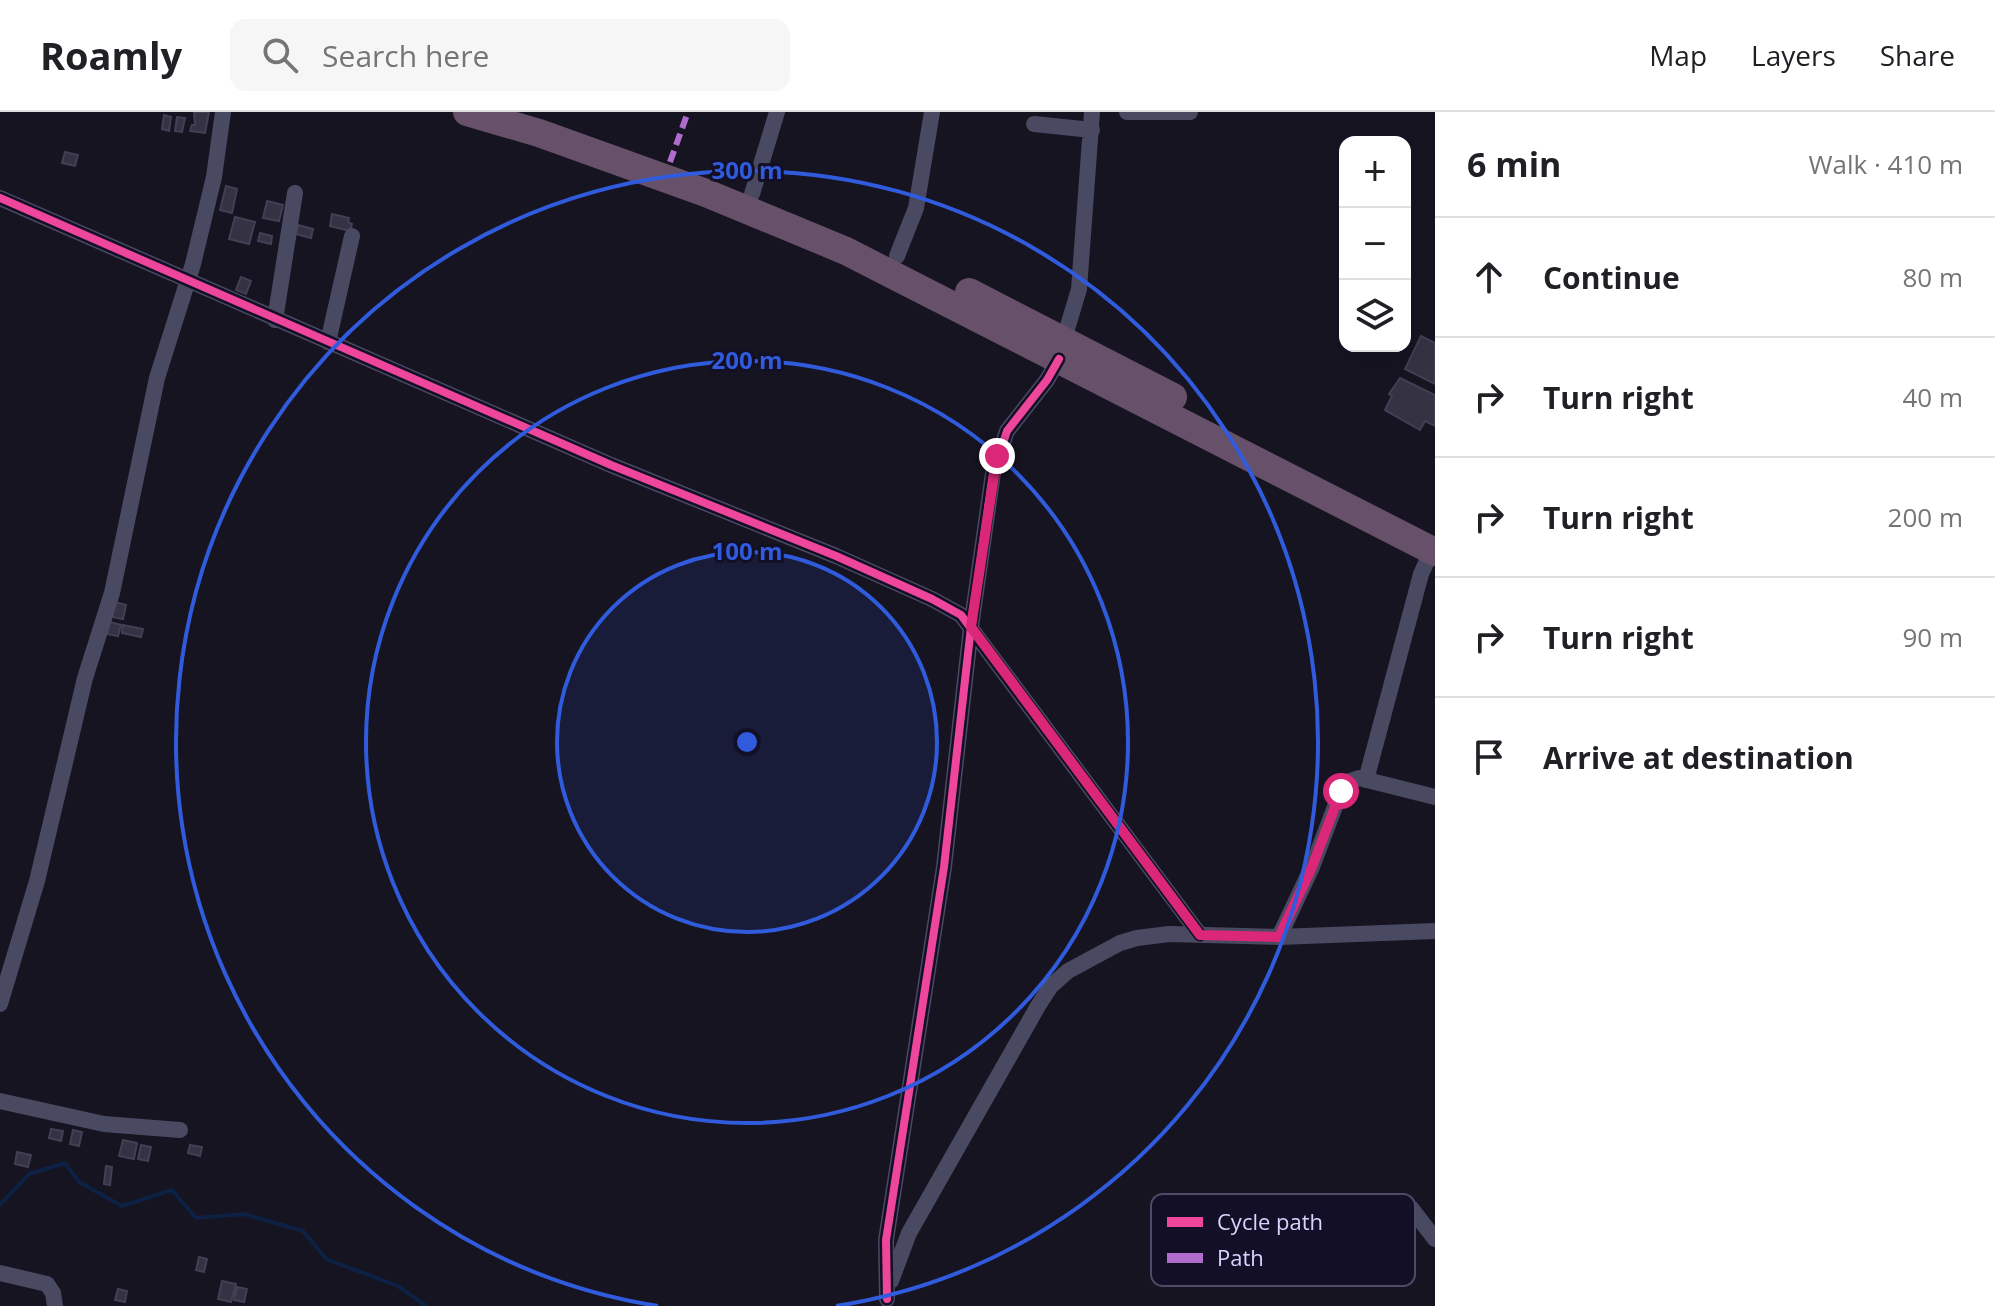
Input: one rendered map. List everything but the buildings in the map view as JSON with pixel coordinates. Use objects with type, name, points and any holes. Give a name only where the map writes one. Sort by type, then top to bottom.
[{"type":"highway","points":[[467,112],[539,133],[734,205],[846,251],[1056,347]]},
{"type":"highway","points":[[523,112],[695,170],[897,256],[1056,347],[1434,545]]},
{"type":"street","points":[[0,1004],[53,823],[85,678],[116,576],[154,392],[188,281],[214,177],[223,112]]},
{"type":"street","points":[[752,194],[777,112]]},
{"type":"street","points":[[897,256],[916,208],[932,112]]},
{"type":"street","points":[[886,1303],[886,1240],[944,867],[988,502],[1001,443],[1014,420],[1047,380],[1056,347],[1079,289],[1092,112]]},
{"type":"street","points":[[1127,112],[1190,112]]},
{"type":"street","points":[[1034,124],[1092,130]]},
{"type":"street","points":[[275,320],[295,193]]},
{"type":"street","points":[[0,198],[611,465],[893,581],[961,615],[1200,935]]},
{"type":"street","points":[[328,342],[352,236]]},
{"type":"street","points":[[1366,780],[1421,574],[1434,545]]},
{"type":"street","points":[[1279,937],[1312,867],[1344,783],[1353,779],[1366,780],[1435,797]]},
{"type":"street","points":[[886,1303],[895,1267],[909,1233],[1051,986],[1068,971],[1120,943],[1154,935],[1279,937],[1435,931]]},
{"type":"street","points":[[0,1101],[104,1124],[180,1130]]},
{"type":"street","points":[[1415,1213],[1435,1239]]},
{"type":"street","points":[[0,1273],[47,1284],[53,1293],[55,1306]]},
{"type":"waterway","points":[[0,1205],[29,1174],[65,1163],[79,1182],[122,1206],[172,1190],[196,1218],[244,1214],[303,1231],[326,1259],[398,1286],[426,1306]]},
{"type":"marked path","points":[[670,162],[688,112]]},
{"type":"cycle path","points":[[0,198],[611,465],[836,556],[961,615],[1200,935]]},
{"type":"cycle path","points":[[887,1299],[886,1240],[944,867],[971,627],[993,473],[1007,431],[1047,380],[1059,359]]},
{"type":"route","points":[[997,456],[971,627],[1200,935],[1279,937],[1312,867],[1341,791]]}]
